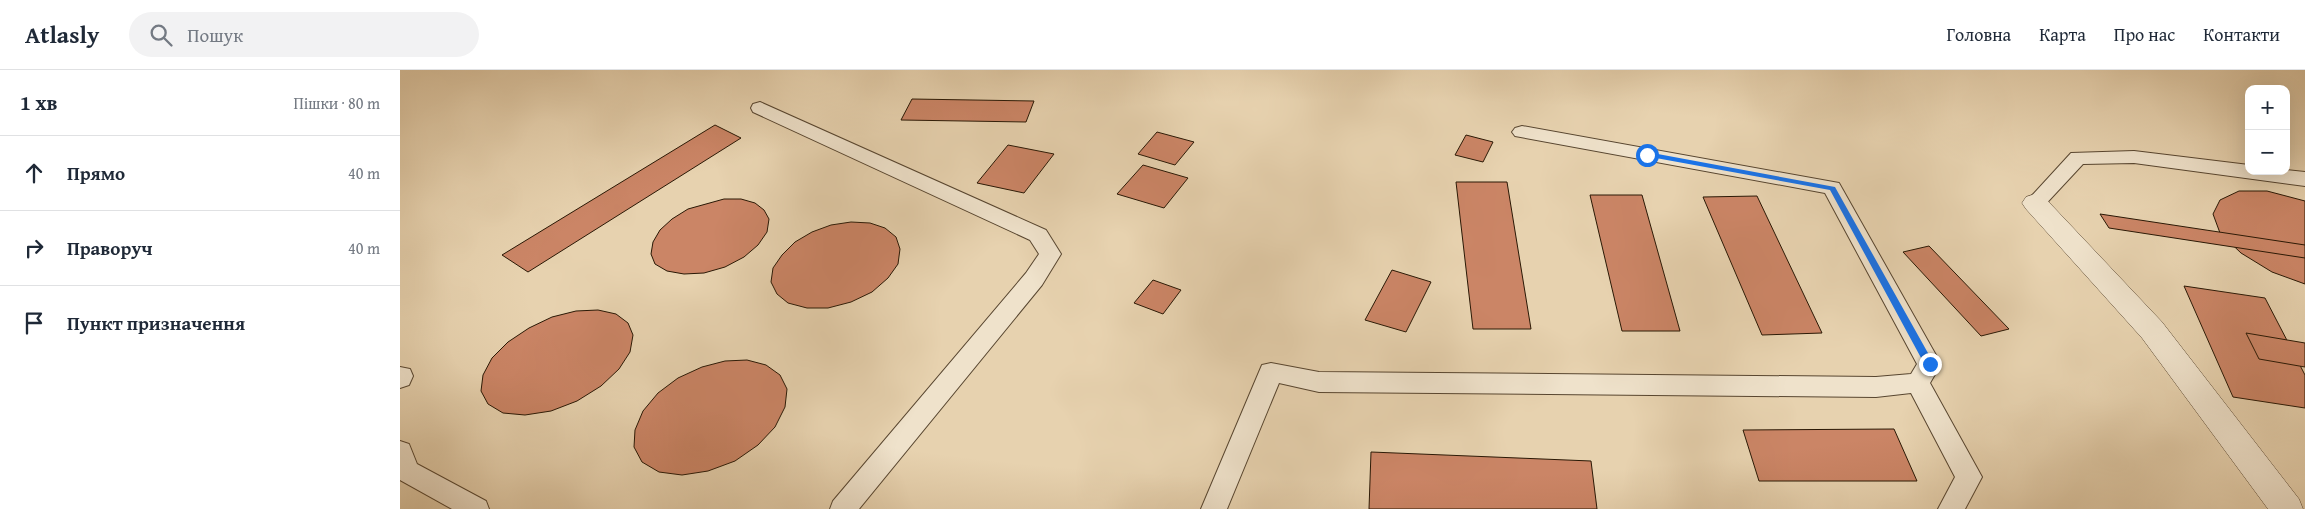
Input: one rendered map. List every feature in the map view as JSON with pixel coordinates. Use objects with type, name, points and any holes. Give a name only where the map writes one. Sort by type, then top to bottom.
[{"type":"street","points":[[2035,203],[2152,330],[2287,509]]},
{"type":"lane","points":[[760,108],[1038,235],[1050,254],[1034,279],[843,509]]},
{"type":"lane","points":[[1522,132],[1832,188],[1930,364],[1918,383]]},
{"type":"lane","points":[[2035,203],[2078,158],[2134,157],[2305,178]]},
{"type":"lane","points":[[1214,509],[1271,372],[1319,382],[1876,387],[1918,383]]},
{"type":"lane","points":[[1918,383],[1969,478],[1951,509]]},
{"type":"lane","points":[[400,452],[407,470],[476,509]]},
{"type":"building","points":[[912,99],[1034,101],[1026,122],[901,120]]},
{"type":"building","points":[[715,125],[741,138],[528,272],[502,255]]},
{"type":"building","points":[[1157,132],[1194,142],[1175,165],[1138,154]]},
{"type":"building","points":[[1466,135],[1493,142],[1483,162],[1455,155]]},
{"type":"building","points":[[1008,145],[1054,154],[1024,193],[977,183]]},
{"type":"building","points":[[1143,165],[1188,178],[1164,208],[1117,194]]},
{"type":"building","points":[[1456,182],[1507,182],[1531,329],[1473,329]]},
{"type":"building","points":[[2239,191],[2267,191],[2305,201],[2305,284],[2272,272],[2241,253],[2220,233],[2213,214],[2220,200]]},
{"type":"building","points":[[1590,195],[1642,195],[1680,331],[1622,331]]},
{"type":"building","points":[[1757,196],[1822,333],[1762,335],[1703,197]]},
{"type":"building","points":[[724,199],[741,199],[755,203],[764,210],[769,219],[767,232],[758,245],[744,257],[725,267],[704,273],[684,274],[667,271],[655,264],[651,254],[653,242],[660,230],[672,219],[688,209]]},
{"type":"building","points":[[2100,214],[2305,245],[2305,258],[2109,228]]},
{"type":"building","points":[[851,222],[870,223],[885,228],[896,237],[900,249],[898,264],[888,278],[872,292],[851,302],[828,308],[807,308],[788,303],[777,294],[771,282],[773,268],[782,255],[795,242],[812,232],[831,225]]},
{"type":"building","points":[[1929,246],[2009,329],[1981,336],[1903,252]]},
{"type":"building","points":[[1392,270],[1431,282],[1406,332],[1365,320]]},
{"type":"building","points":[[1153,280],[1181,290],[1163,314],[1134,303]]},
{"type":"building","points":[[2184,286],[2265,298],[2305,375],[2305,408],[2233,397]]},
{"type":"building","points":[[598,310],[616,314],[628,323],[633,335],[630,352],[619,369],[601,386],[577,401],[551,411],[525,415],[503,413],[488,404],[481,391],[483,375],[492,358],[508,342],[529,328],[552,317],[576,311]]},
{"type":"building","points":[[2246,333],[2305,343],[2305,367],[2259,359]]},
{"type":"building","points":[[747,360],[766,365],[780,375],[787,389],[785,407],[775,427],[758,445],[735,461],[708,471],[682,475],[659,472],[642,462],[634,447],[635,430],[643,411],[658,393],[678,378],[702,367],[725,361]]},
{"type":"building","points":[[1894,429],[1917,481],[1759,481],[1743,430]]},
{"type":"building","points":[[1371,452],[1591,461],[1597,509],[1369,509]]},
{"type":"route","points":[[1647,155],[1832,188],[1930,364]]}]
